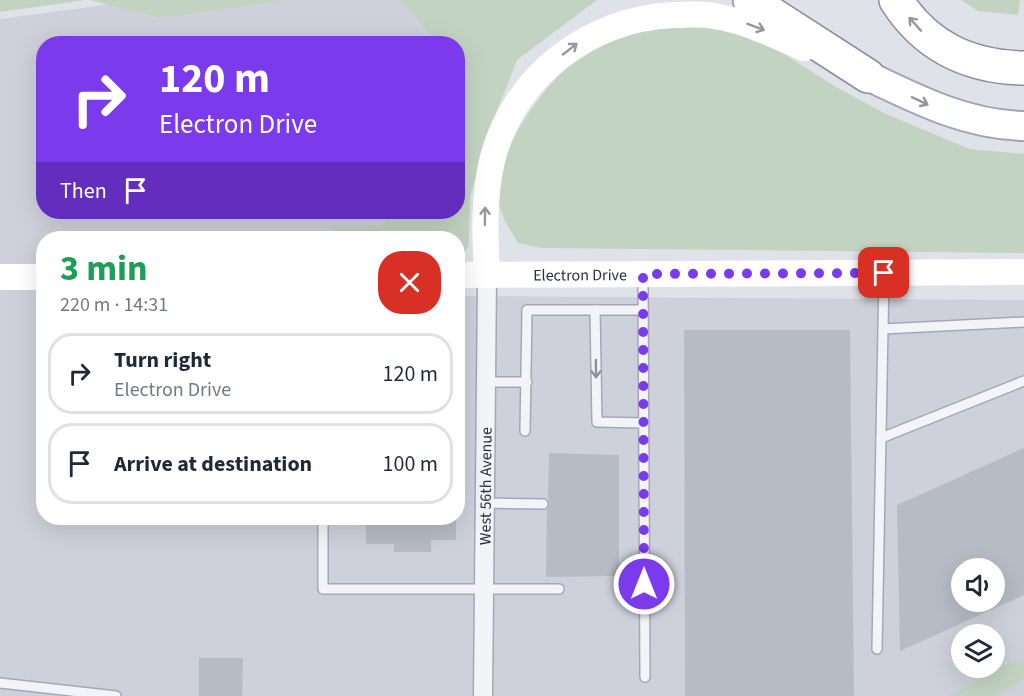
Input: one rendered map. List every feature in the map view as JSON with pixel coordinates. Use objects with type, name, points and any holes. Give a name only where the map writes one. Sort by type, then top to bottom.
[{"type":"highway","points":[[750,0],[868,76]]},
{"type":"highway","points":[[896,0],[921,32],[941,46],[970,61],[998,68],[1024,68]]},
{"type":"main road","points":[[868,76],[928,105],[964,118],[989,124],[1024,126]]},
{"type":"street","points":[[487,275],[486,195],[493,157],[504,128],[532,82],[577,43],[602,30],[627,21],[655,16],[712,15],[757,27],[868,76]]},
{"type":"street","name":"Electron Drive","points":[[465,275],[1024,272]]},
{"type":"street","name":"West 56th Avenue","points":[[483,696],[487,275]]},
{"type":"street","points":[[0,277],[36,277]]},
{"type":"lane","points":[[877,650],[884,273]]},
{"type":"lane","points":[[643,274],[645,677]]},
{"type":"lane","points":[[525,431],[527,310],[644,310]]},
{"type":"lane","points":[[595,310],[597,422],[644,423]]},
{"type":"lane","points":[[883,329],[1024,322]]},
{"type":"lane","points":[[881,438],[1024,381]]},
{"type":"lane","points":[[486,382],[527,382]]},
{"type":"lane","points":[[485,503],[543,504]]},
{"type":"lane","points":[[323,525],[323,589],[559,589]]},
{"type":"lane","points":[[0,683],[116,696]]},
{"type":"shaded area","points":[[143,0],[416,0],[437,36],[36,36],[36,219],[443,219],[442,231],[36,231],[36,525],[465,525],[465,296],[1024,300],[1024,696],[0,696],[0,19]]},
{"type":"green space","points":[[0,0],[85,0],[0,12]]},
{"type":"green space","points":[[90,0],[285,0],[161,18]]},
{"type":"green space","points":[[400,0],[597,0],[517,60],[491,126],[470,197],[469,245],[465,251],[465,231],[332,231],[332,226],[381,226],[387,219],[465,219],[465,36],[432,36]]},
{"type":"green space","points":[[961,0],[1020,0],[1018,15],[978,11]]},
{"type":"green space","points":[[726,23],[765,42],[836,87],[886,114],[970,149],[1024,154],[1024,253],[542,248],[518,243],[500,208],[499,182],[505,158],[516,134],[548,87],[586,51],[604,41],[633,32]]},
{"type":"green space","points":[[1024,659],[1024,680],[995,696],[949,696],[982,678],[1005,678],[1005,666]]},
{"type":"building","points":[[684,330],[850,330],[854,696],[685,696]]},
{"type":"building","points":[[1024,448],[1024,595],[1005,604],[1005,558],[951,558],[951,612],[986,612],[960,624],[951,624],[951,628],[900,651],[897,505]]},
{"type":"building","points":[[549,453],[619,455],[619,576],[546,577],[547,509],[550,505],[548,499]]},
{"type":"building","points":[[366,525],[456,525],[456,540],[431,540],[431,552],[394,552],[394,544],[366,544]]},
{"type":"building","points":[[199,658],[243,658],[242,696],[199,696]]},
{"type":"route","points":[[644,584],[643,274],[884,273]]}]
